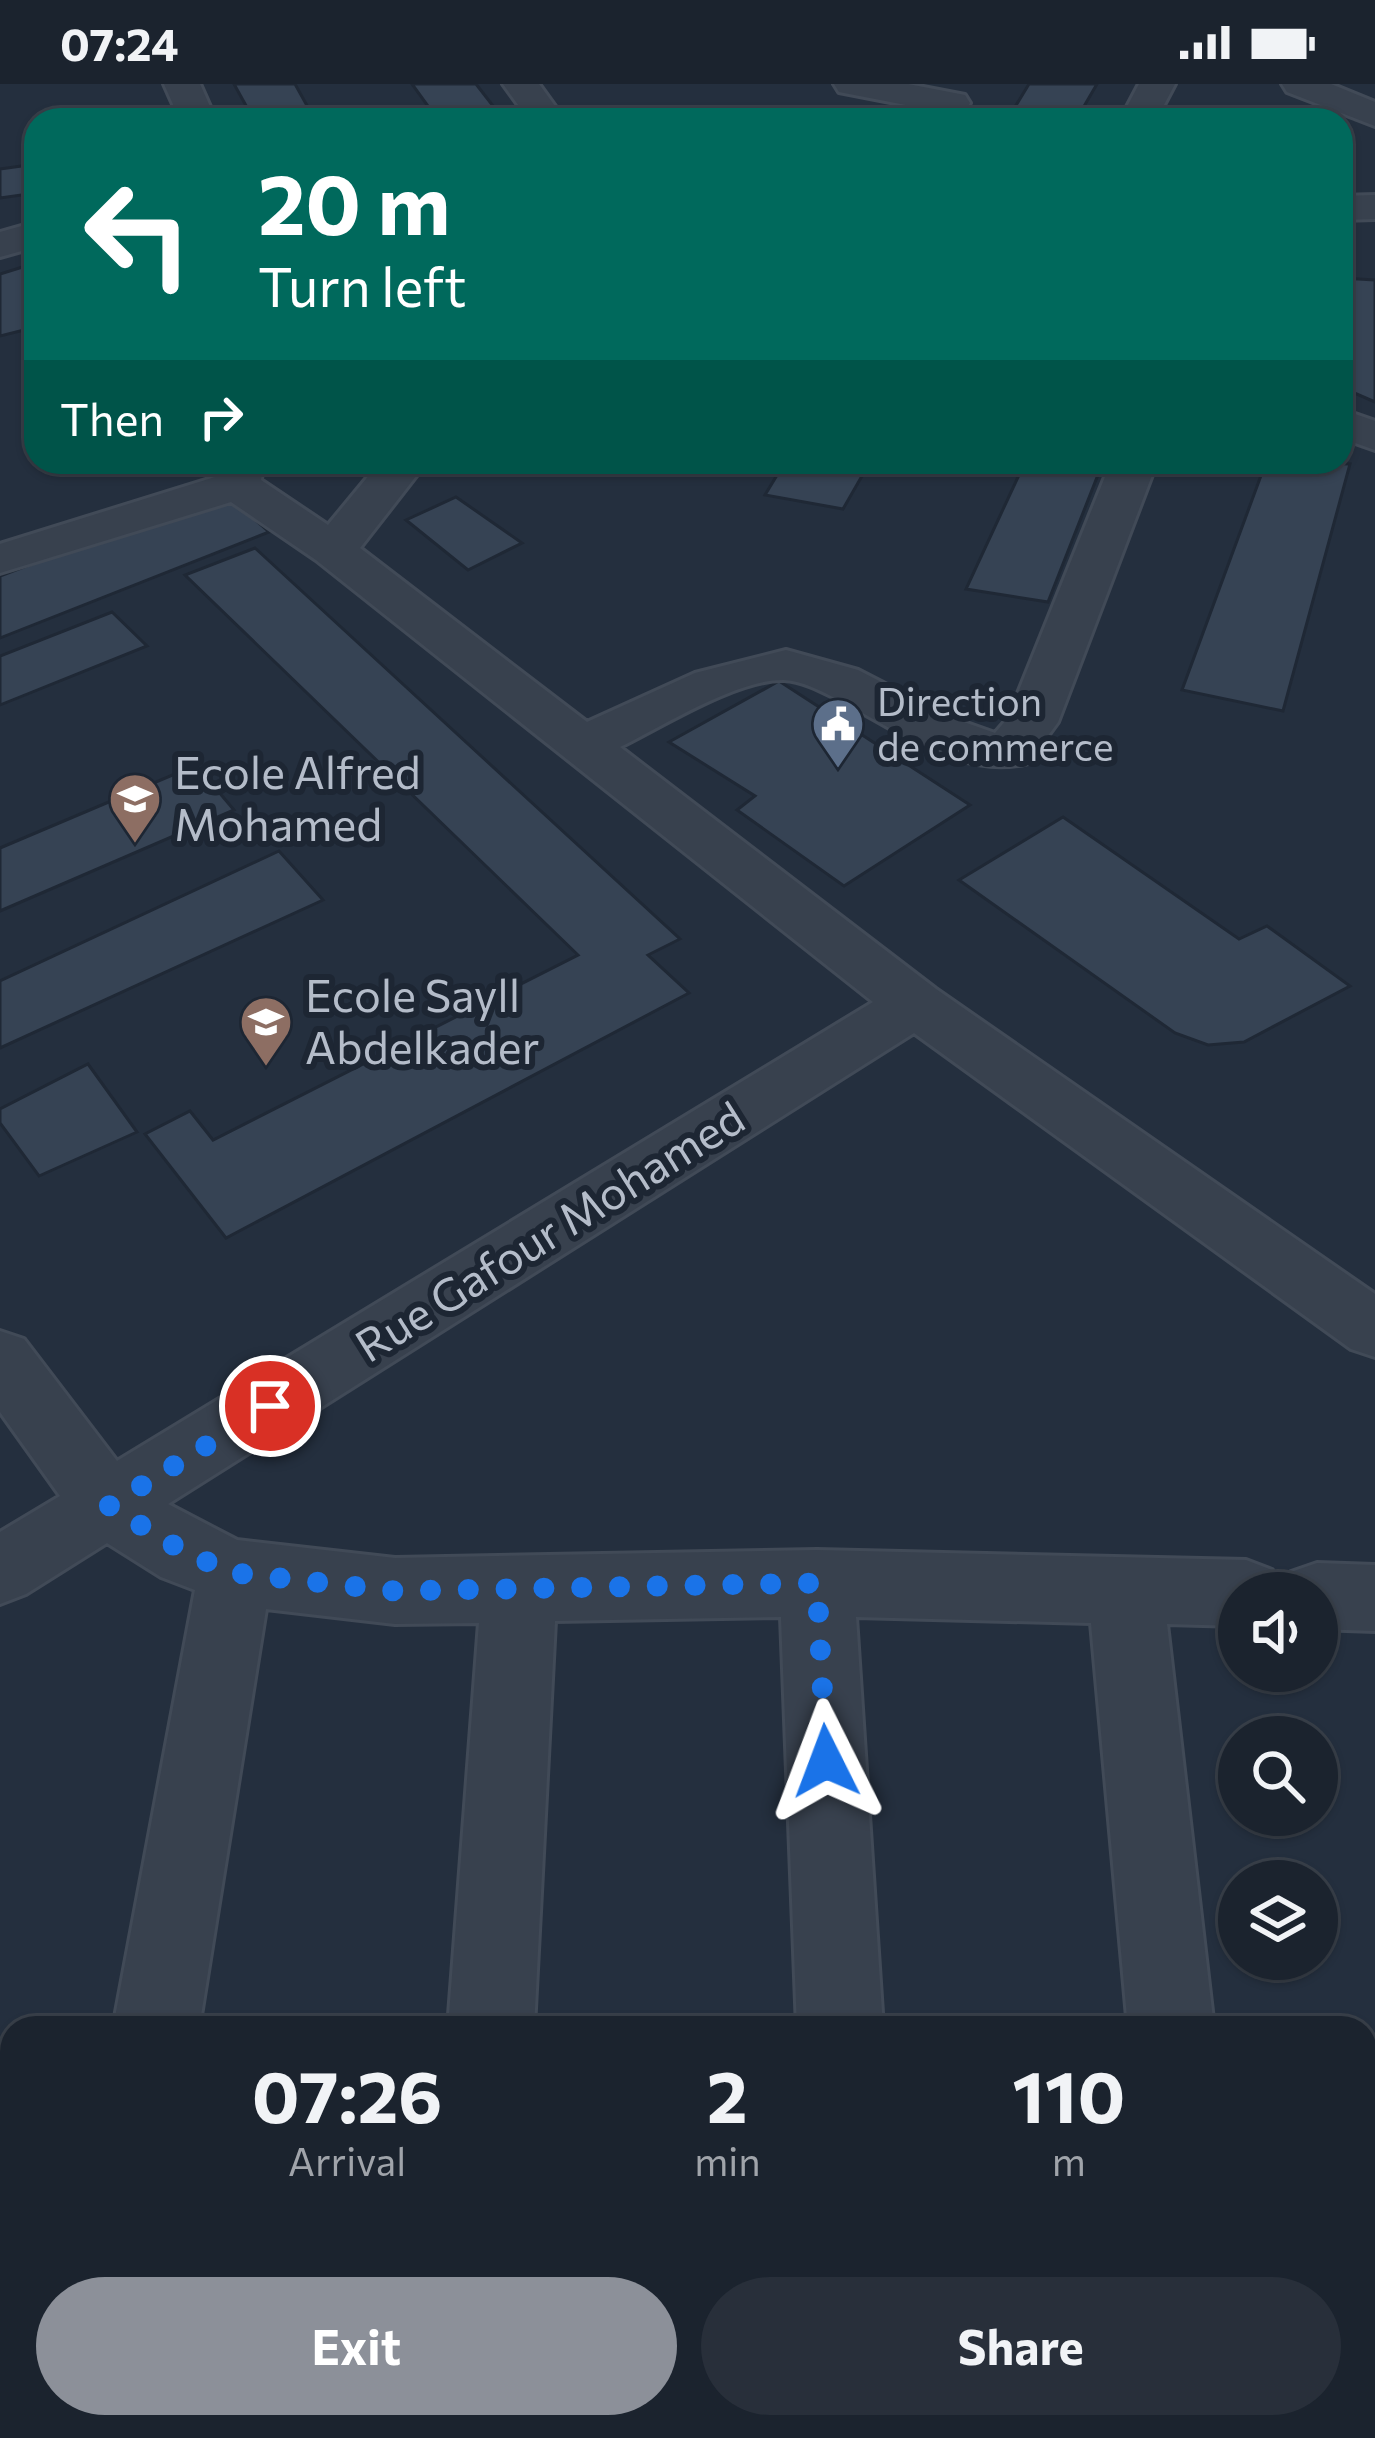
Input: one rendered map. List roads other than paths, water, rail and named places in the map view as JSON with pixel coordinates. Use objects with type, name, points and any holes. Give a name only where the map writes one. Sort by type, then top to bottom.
[{"type":"street","points":[[852,84],[958,102]]},
{"type":"street","points":[[1315,90],[1375,84]]},
{"type":"street","points":[[1315,90],[1375,116]]},
{"type":"street","points":[[0,559],[235,474]]},
{"type":"street","points":[[239,474],[580,746],[915,1004],[1375,1330]]},
{"type":"street","points":[[333,550],[394,474]]},
{"type":"street","points":[[580,746],[753,669],[788,664],[838,682],[976,748],[1009,751],[1032,722],[1129,474]]},
{"type":"street","name":"Rue Gafour Mohamed","points":[[0,1571],[915,1004]]},
{"type":"street","points":[[0,1359],[109,1506],[188,1554],[235,1573],[395,1591],[817,1583],[1218,1592]]},
{"type":"street","points":[[158,2016],[235,1573]]},
{"type":"street","points":[[817,1583],[839,2016]]},
{"type":"street","points":[[1125,1588],[1171,2016]]},
{"type":"street","points":[[492,2016],[519,1592]]},
{"type":"street","points":[[1338,1597],[1375,1598]]},
{"type":"place","name":"Direction de commerce","points":[[838,770]]},
{"type":"place","name":"Ecole Alfred Mohamed","points":[[135,845]]},
{"type":"place","name":"Ecole Sayll Abdelkader","points":[[266,1068]]}]
